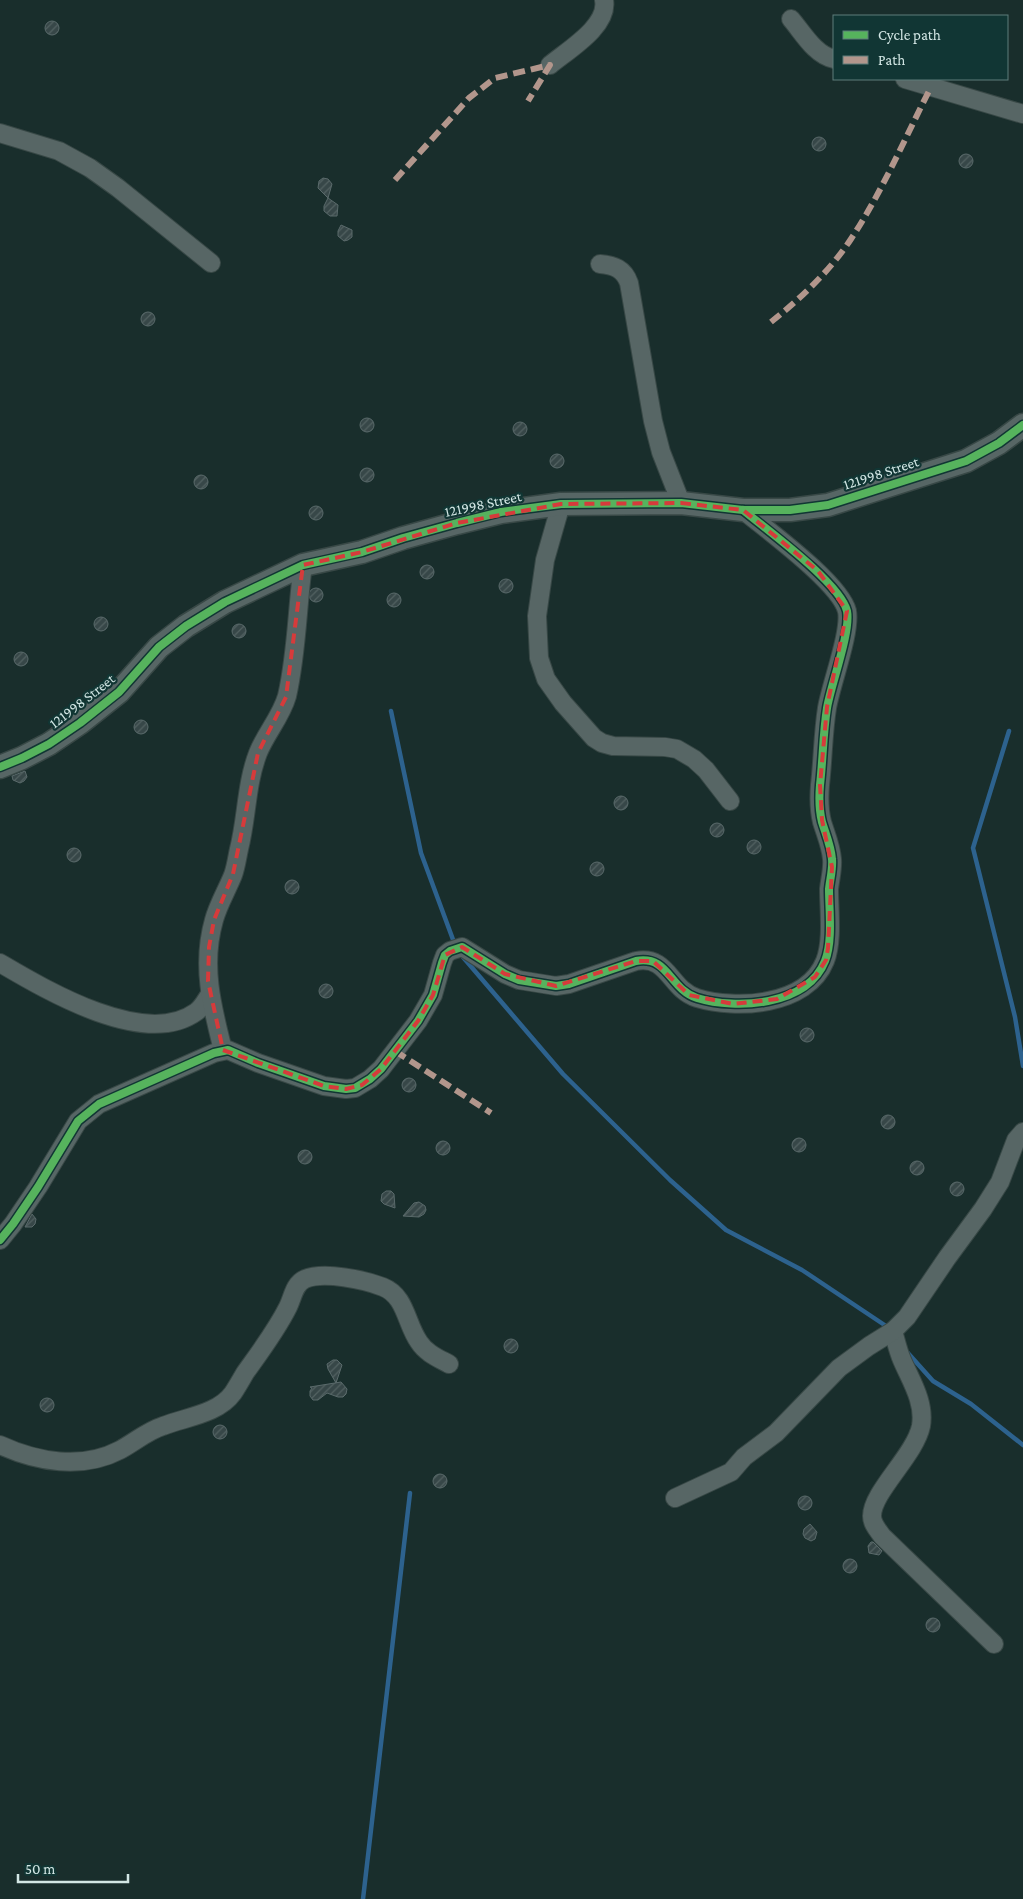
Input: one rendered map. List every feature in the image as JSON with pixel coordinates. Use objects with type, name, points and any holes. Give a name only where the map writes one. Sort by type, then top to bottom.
[{"type":"street","points":[[550,65],[597,25],[603,15],[604,0]]},
{"type":"street","points":[[791,19],[816,49],[823,55],[833,59]]},
{"type":"street","points":[[908,80],[1023,114]]},
{"type":"street","points":[[0,133],[59,151],[90,168],[118,188],[211,263]]},
{"type":"street","points":[[600,264],[617,267],[623,272],[628,283],[653,421],[661,452],[681,503]]},
{"type":"street","name":"121998 Street","points":[[0,767],[49,744],[80,723],[119,692],[159,647],[186,626],[225,602],[303,565],[362,552],[457,522],[501,512],[561,504],[681,503],[743,510],[790,510],[828,505],[966,461],[999,443],[1023,424]]},
{"type":"street","points":[[561,504],[545,560],[537,616],[539,658],[546,679],[563,703],[594,738],[612,746],[665,746],[677,749],[694,759],[706,770],[730,801]]},
{"type":"street","points":[[0,1240],[38,1187],[78,1121],[99,1104],[223,1050],[228,1050],[324,1086],[346,1090],[362,1085],[381,1069],[418,1022],[433,995],[445,955],[462,947],[505,974],[519,980],[556,986],[569,984],[636,961],[652,960],[665,970],[676,984],[689,995],[709,1002],[760,1004],[794,992],[815,977],[826,960],[828,948],[832,867],[829,842],[822,820],[820,785],[827,707],[845,636],[847,611],[838,595],[818,571],[743,510]]},
{"type":"street","points":[[223,1050],[210,994],[207,965],[214,920],[233,874],[240,847],[246,800],[258,753],[278,718],[286,697],[296,638],[303,565]]},
{"type":"street","points":[[0,963],[79,1004],[104,1014],[136,1022],[160,1024],[180,1021],[198,1011],[210,994]]},
{"type":"street","points":[[675,1498],[731,1472],[744,1457],[776,1433],[839,1368],[893,1331],[907,1317],[1000,1182],[1016,1140],[1023,1132]]},
{"type":"street","points":[[0,1445],[20,1454],[44,1460],[83,1461],[104,1457],[120,1450],[156,1428],[201,1414],[222,1405],[232,1394],[279,1325],[296,1287],[306,1279],[313,1277],[362,1281],[393,1292],[401,1302],[409,1325],[418,1341],[431,1354],[449,1364]]},
{"type":"street","points":[[893,1331],[901,1359],[922,1408],[921,1426],[905,1459],[874,1503],[872,1517],[874,1526],[882,1536],[994,1644]]},
{"type":"highlighted area","points":[[681,503],[743,510],[818,571],[847,611],[827,707],[820,785],[822,820],[832,867],[828,948],[826,960],[815,977],[777,999],[733,1004],[689,995],[653,961],[636,961],[556,986],[505,974],[462,947],[445,955],[433,995],[418,1021],[381,1069],[362,1085],[346,1089],[324,1086],[223,1050],[208,981],[209,947],[214,920],[233,874],[258,753],[286,697],[303,565],[362,552],[457,523],[561,504]]},
{"type":"building","points":[[49,21],[55,21],[59,28],[55,35],[49,35],[45,31],[45,25]]},
{"type":"building","points":[[816,137],[822,137],[826,144],[822,151],[816,151],[812,147],[812,141]]},
{"type":"building","points":[[963,154],[969,154],[973,161],[969,168],[963,168],[959,164],[959,158]]},
{"type":"building","points":[[323,178],[328,179],[332,184],[328,198],[318,188],[319,181]]},
{"type":"building","points":[[328,198],[338,205],[337,216],[330,216],[324,211]]},
{"type":"building","points":[[341,225],[352,230],[352,237],[348,240],[344,241],[338,236]]},
{"type":"building","points":[[145,312],[151,312],[155,319],[151,326],[145,326],[141,322],[141,316]]},
{"type":"building","points":[[364,418],[370,418],[374,425],[370,432],[364,432],[360,428],[360,422]]},
{"type":"building","points":[[517,422],[523,422],[527,429],[523,436],[517,436],[513,432],[513,426]]},
{"type":"building","points":[[554,454],[560,454],[564,461],[560,468],[554,468],[550,464],[550,458]]},
{"type":"building","points":[[364,468],[370,468],[374,475],[370,482],[364,482],[360,478],[360,472]]},
{"type":"building","points":[[198,475],[204,475],[208,482],[204,489],[198,489],[194,485],[194,479]]},
{"type":"building","points":[[313,506],[319,506],[323,513],[319,520],[313,520],[309,516],[309,510]]},
{"type":"building","points":[[424,565],[430,565],[434,572],[430,579],[424,579],[420,575],[420,569]]},
{"type":"building","points":[[503,579],[509,579],[513,586],[509,593],[503,593],[499,589],[499,583]]},
{"type":"building","points":[[316,588],[321,590],[323,595],[321,600],[316,602],[311,600],[309,595],[311,590]]},
{"type":"building","points":[[391,593],[397,593],[401,600],[397,607],[391,607],[387,603],[387,597]]},
{"type":"building","points":[[98,617],[104,617],[108,624],[104,631],[98,631],[94,627],[94,621]]},
{"type":"building","points":[[236,624],[242,624],[246,631],[242,638],[236,638],[232,634],[232,628]]},
{"type":"building","points":[[18,652],[24,652],[28,659],[24,666],[18,666],[14,662],[14,656]]},
{"type":"building","points":[[138,720],[144,720],[148,727],[144,734],[138,734],[134,730],[134,724]]},
{"type":"building","points":[[25,771],[27,777],[24,781],[20,783],[13,780],[12,776]]},
{"type":"building","points":[[618,796],[624,796],[628,803],[624,810],[618,810],[614,806],[614,800]]},
{"type":"building","points":[[714,823],[720,823],[724,830],[720,837],[714,837],[710,833],[710,827]]},
{"type":"building","points":[[751,840],[757,840],[761,847],[757,854],[751,854],[747,850],[747,844]]},
{"type":"building","points":[[71,848],[77,848],[81,855],[77,862],[71,862],[67,858],[67,852]]},
{"type":"building","points":[[594,862],[600,862],[604,869],[600,876],[594,876],[590,872],[590,866]]},
{"type":"building","points":[[289,880],[295,880],[299,887],[295,894],[289,894],[285,890],[285,884]]},
{"type":"building","points":[[323,984],[329,984],[333,991],[329,998],[323,998],[319,994],[319,988]]},
{"type":"building","points":[[804,1028],[810,1028],[814,1035],[810,1042],[804,1042],[800,1038],[800,1032]]},
{"type":"building","points":[[406,1078],[412,1078],[416,1085],[412,1092],[406,1092],[402,1088],[402,1082]]},
{"type":"building","points":[[885,1115],[891,1115],[895,1122],[891,1129],[885,1129],[881,1125],[881,1119]]},
{"type":"building","points":[[796,1138],[802,1138],[806,1145],[802,1152],[796,1152],[792,1148],[792,1142]]},
{"type":"building","points":[[440,1141],[446,1141],[450,1148],[446,1155],[440,1155],[436,1151],[436,1145]]},
{"type":"building","points":[[302,1150],[308,1150],[312,1157],[308,1164],[302,1164],[298,1160],[298,1154]]},
{"type":"building","points":[[914,1161],[920,1161],[924,1168],[920,1175],[914,1175],[910,1171],[910,1165]]},
{"type":"building","points":[[954,1182],[960,1182],[964,1189],[960,1196],[954,1196],[950,1192],[950,1186]]},
{"type":"building","points":[[386,1191],[391,1191],[394,1194],[395,1208],[381,1201],[382,1194]]},
{"type":"building","points":[[419,1202],[425,1206],[424,1214],[419,1217],[403,1216],[414,1203]]},
{"type":"building","points":[[32,1214],[36,1219],[35,1224],[32,1227],[25,1227]]},
{"type":"building","points":[[508,1339],[514,1339],[518,1346],[514,1353],[508,1353],[504,1349],[504,1343]]},
{"type":"building","points":[[337,1360],[342,1365],[336,1383],[327,1364]]},
{"type":"building","points":[[341,1382],[347,1389],[343,1397],[327,1393],[318,1400],[313,1400],[310,1396],[312,1388],[310,1387]]},
{"type":"building","points":[[44,1398],[50,1398],[54,1405],[50,1412],[44,1412],[40,1408],[40,1402]]},
{"type":"building","points":[[217,1425],[223,1425],[227,1432],[223,1439],[217,1439],[213,1435],[213,1429]]},
{"type":"building","points":[[437,1474],[443,1474],[447,1481],[443,1488],[437,1488],[433,1484],[433,1478]]},
{"type":"building","points":[[802,1496],[808,1496],[812,1503],[808,1510],[802,1510],[798,1506],[798,1500]]},
{"type":"building","points":[[810,1524],[817,1532],[815,1539],[811,1541],[805,1538],[803,1534],[804,1529]]},
{"type":"building","points":[[871,1542],[882,1551],[879,1555],[869,1553],[868,1546]]},
{"type":"building","points":[[847,1559],[853,1559],[857,1566],[853,1573],[847,1573],[843,1569],[843,1563]]},
{"type":"building","points":[[930,1618],[936,1618],[940,1625],[936,1632],[930,1632],[926,1628],[926,1622]]},
{"type":"waterway","points":[[391,711],[421,853],[455,945]]},
{"type":"waterway","points":[[1009,731],[973,848],[1015,1017],[1023,1066]]},
{"type":"waterway","points":[[462,956],[563,1074],[670,1180],[726,1230],[802,1270],[889,1328]]},
{"type":"waterway","points":[[907,1352],[933,1381],[971,1404],[1023,1445]]},
{"type":"waterway","points":[[363,1899],[410,1493]]},
{"type":"marked path","points":[[395,180],[469,98],[495,78],[550,65],[528,101]]},
{"type":"marked path","points":[[771,322],[814,284],[843,251],[883,184],[931,87]]},
{"type":"marked path","points":[[395,1051],[491,1113]]},
{"type":"cycle path","points":[[0,767],[49,744],[80,723],[119,692],[159,647],[186,626],[225,602],[303,565],[362,552],[403,538],[501,512],[561,504],[681,503],[743,510],[790,510],[828,505],[966,461],[999,443],[1023,425]]},
{"type":"cycle path","points":[[0,1240],[38,1187],[78,1121],[99,1104],[214,1053],[228,1050],[258,1063],[324,1086],[346,1089],[355,1088],[370,1079],[381,1069],[418,1021],[433,995],[445,955],[462,947],[505,974],[519,980],[556,986],[569,984],[636,961],[647,960],[656,963],[688,994],[713,1002],[731,1004],[769,1001],[787,996],[803,987],[816,976],[825,961],[829,944],[829,889],[832,866],[831,850],[822,822],[820,808],[824,736],[829,698],[846,632],[847,611],[842,599],[817,572],[785,543],[743,510]]}]
